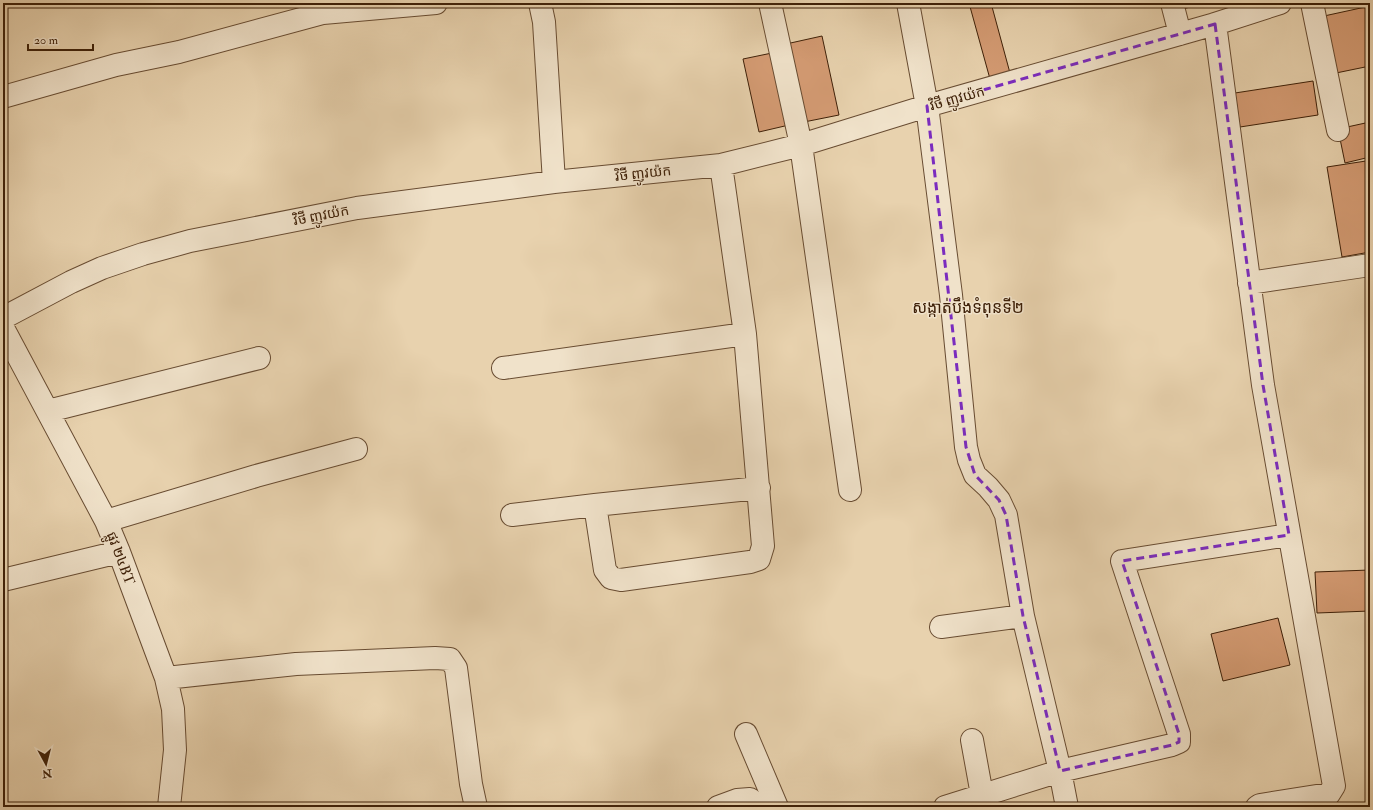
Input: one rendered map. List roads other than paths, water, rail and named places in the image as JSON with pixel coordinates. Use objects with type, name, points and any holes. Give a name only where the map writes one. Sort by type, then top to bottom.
[{"type":"street","points":[[3,97],[116,65],[179,52],[323,12],[436,3]]},
{"type":"street","points":[[540,3],[544,22],[554,182]]},
{"type":"street","points":[[770,3],[801,145],[850,490]]},
{"type":"street","points":[[908,3],[927,106],[951,295],[966,447],[975,475],[999,500],[1006,515],[1023,616],[1060,771],[1067,807]]},
{"type":"street","points":[[1172,3],[1180,34]]},
{"type":"street","name":"វិថី ញូវយ៉ក","points":[[3,318],[70,282],[102,268],[143,254],[190,241],[357,208],[554,182],[721,165],[801,145],[927,106],[1215,24],[1280,3]]},
{"type":"street","points":[[1312,3],[1338,130]]},
{"type":"street","points":[[1215,24],[1263,385],[1334,786],[1330,794],[1260,805],[1257,807]]},
{"type":"street","points":[[595,505],[605,570],[611,578],[621,580],[758,560],[763,546],[745,334],[721,165]]},
{"type":"street","points":[[1250,283],[1370,265]]},
{"type":"street","name":"ផ្លូវ ២៤BT","points":[[3,328],[106,521],[166,678],[173,709],[175,750],[169,807]]},
{"type":"street","points":[[503,368],[745,334]]},
{"type":"street","points":[[48,411],[259,358]]},
{"type":"street","points":[[106,521],[248,478],[356,449]]},
{"type":"street","points":[[512,515],[759,488]]},
{"type":"street","points":[[945,807],[1060,771],[1172,745],[1179,742],[1179,734],[1122,561],[1289,535]]},
{"type":"street","points":[[3,580],[119,552]]},
{"type":"street","points":[[941,627],[1023,616]]},
{"type":"street","points":[[166,678],[296,664],[435,658],[450,659],[456,668],[476,807]]},
{"type":"street","points":[[746,734],[777,807]]},
{"type":"street","points":[[972,740],[982,795]]},
{"type":"street","points":[[718,807],[737,800],[750,799],[756,804],[757,807]]},
{"type":"district","name":"សង្កាត់បឹងទំពុនទី២","points":[[968,307]]}]
